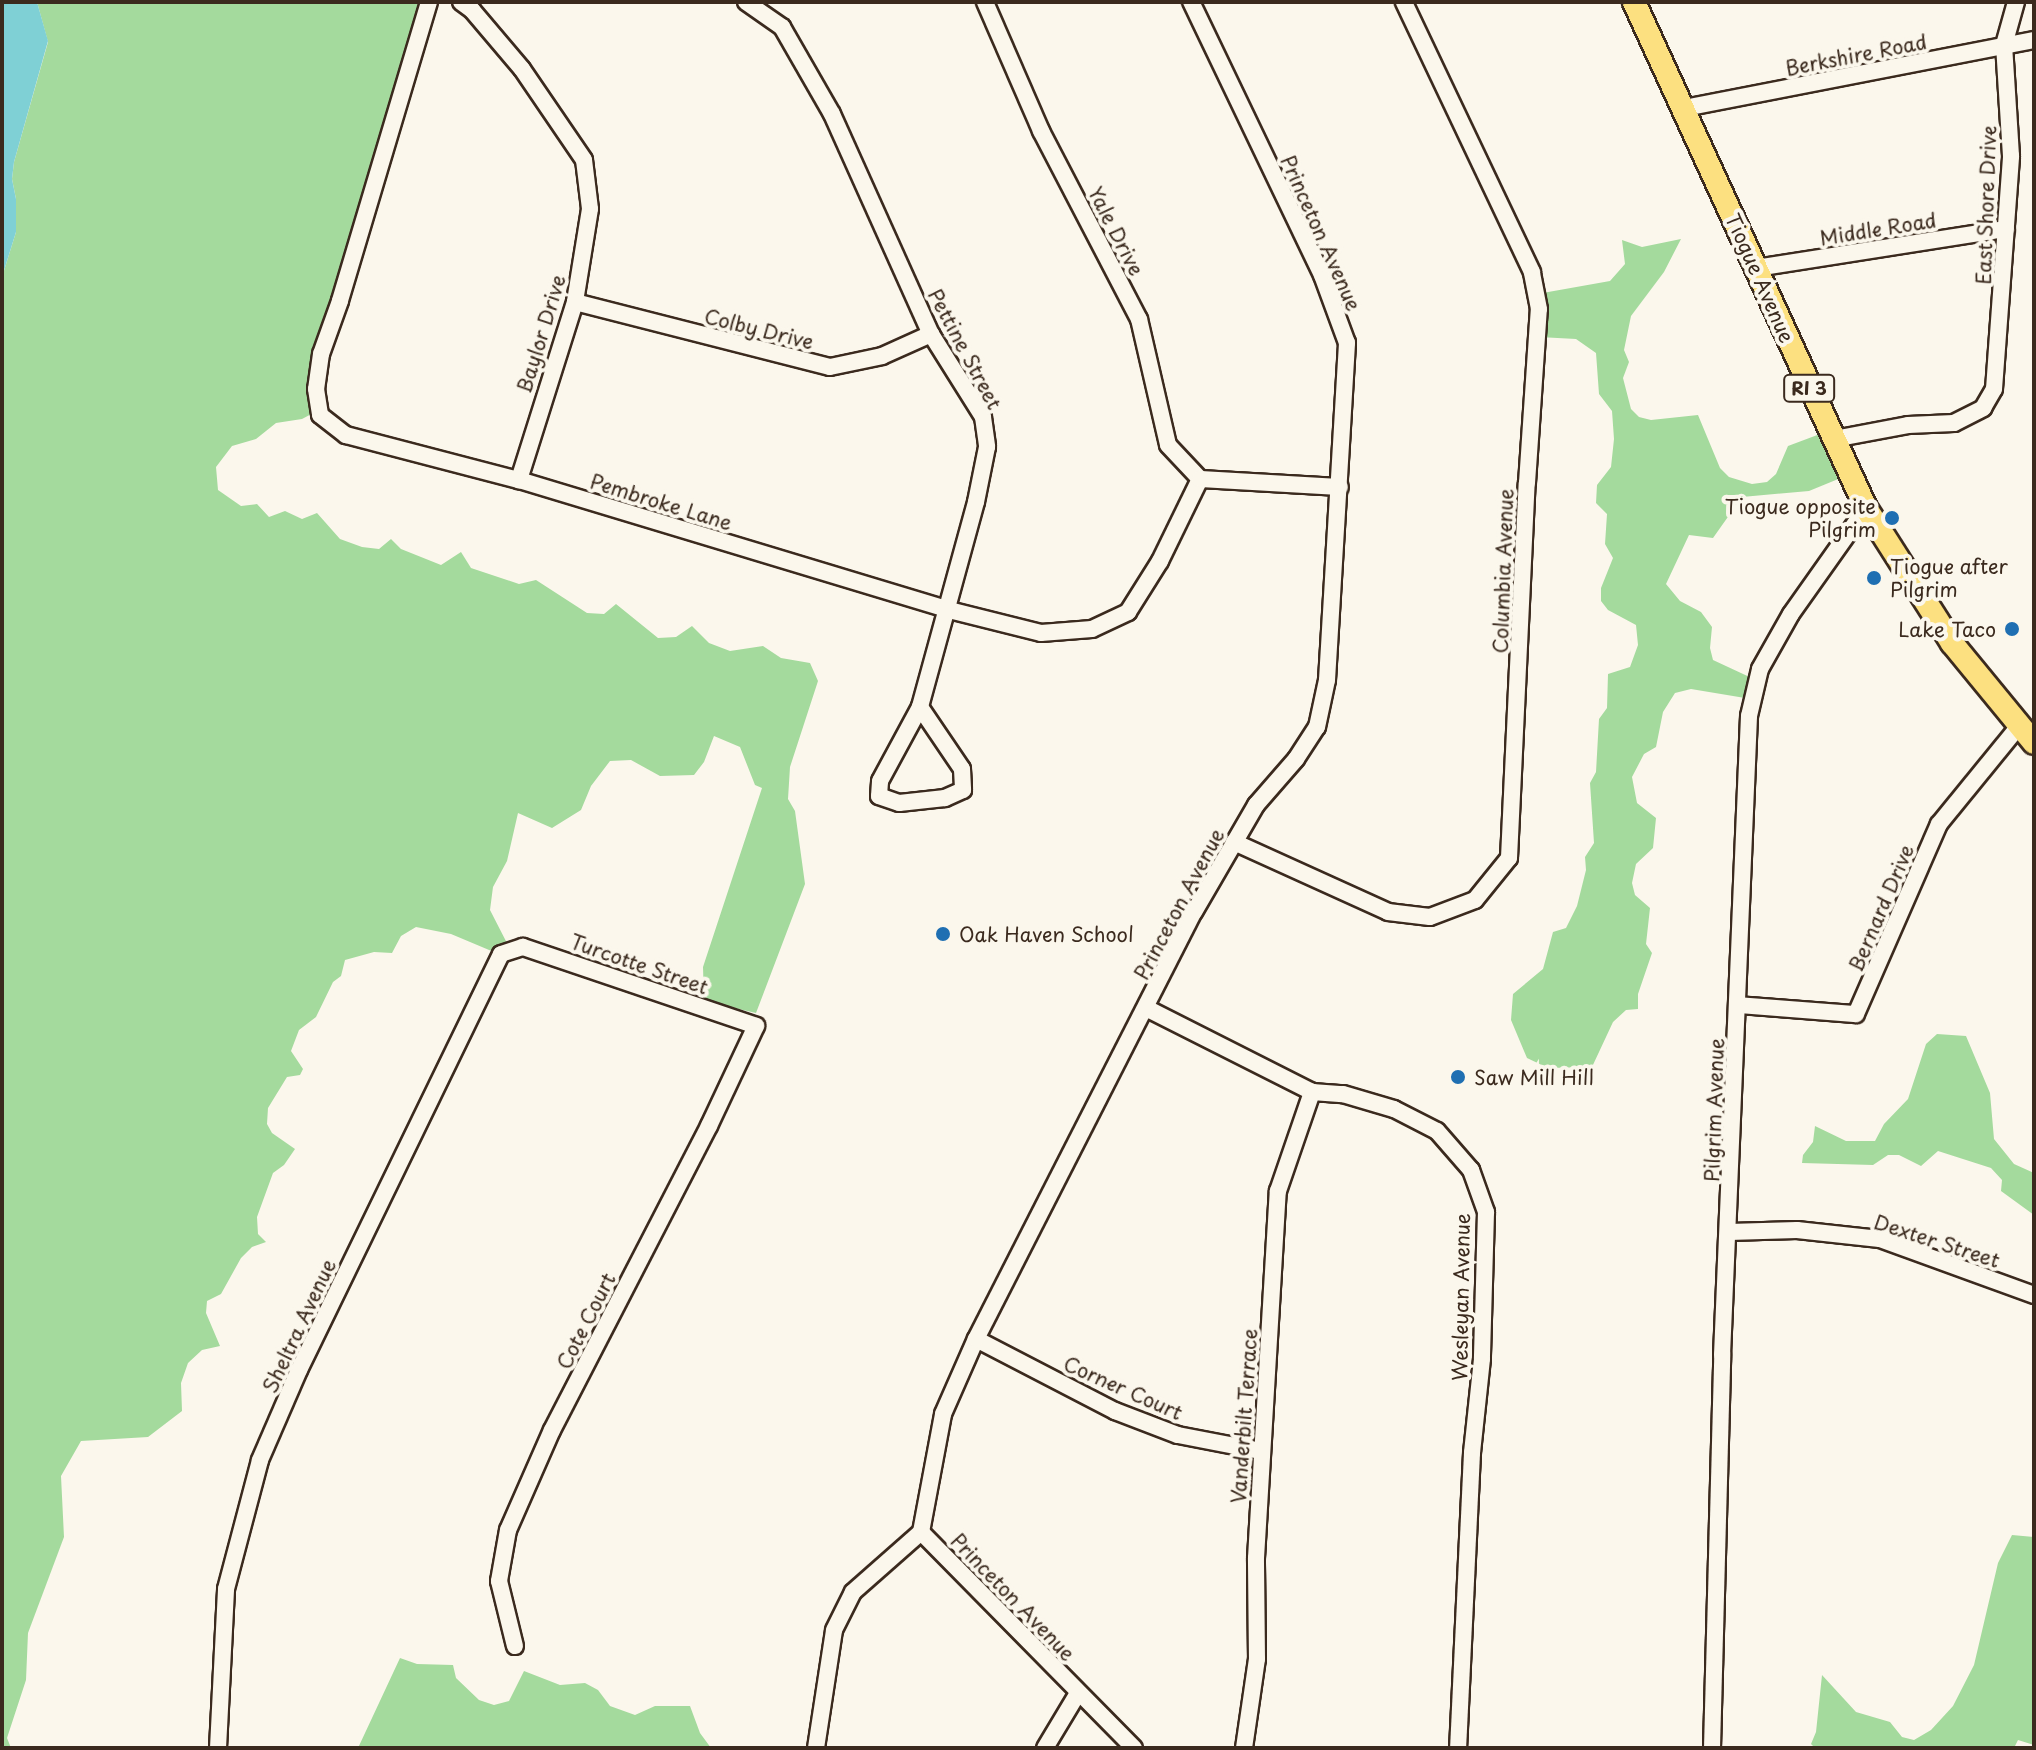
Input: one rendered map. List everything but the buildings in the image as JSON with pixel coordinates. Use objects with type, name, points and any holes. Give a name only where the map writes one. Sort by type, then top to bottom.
[{"type":"main road","name":"Tiogue Avenue","points":[[1634,2],[1866,508],[1952,643],[2034,743]]},
{"type":"street","name":"Pembroke Lane","points":[[429,2],[340,301],[321,354],[316,389],[320,415],[346,435],[519,480],[945,609],[1041,633],[1092,629],[1128,612],[1160,561],[1200,479]]},
{"type":"street","name":"Baylor Drive","points":[[461,2],[472,10],[522,69],[584,160],[590,209],[575,302],[519,480]]},
{"type":"street","name":"Pettine Street","points":[[746,2],[782,27],[832,114],[931,334],[983,417],[987,447],[962,562],[945,609],[920,707],[880,781],[879,796],[899,803],[945,798],[963,790],[962,769],[920,707]]},
{"type":"street","name":"Yale Drive","points":[[985,2],[1041,131],[1139,319],[1168,445],[1200,479]]},
{"type":"street","name":"Princeton Avenue","points":[[1134,1748],[921,1532],[943,1414],[976,1339],[1234,842],[1256,805],[1296,759],[1317,727],[1329,666],[1347,343],[1322,275],[1191,2]]},
{"type":"street","name":"Columbia Avenue","points":[[1234,842],[1388,912],[1430,917],[1475,900],[1509,858],[1539,309],[1532,272],[1404,2]]},
{"type":"street","name":"East Shore Drive","points":[[1834,439],[1908,425],[1954,423],[1983,408],[1994,389],[2011,156],[2004,45],[2016,2]]},
{"type":"street","name":"Berkshire Road","points":[[1684,108],[2034,40]]},
{"type":"street","name":"Middle Road","points":[[1756,268],[2006,229]]},
{"type":"street","name":"Colby Drive","points":[[575,302],[830,367],[882,356],[931,334]]},
{"type":"street","points":[[1200,479],[1340,487]]},
{"type":"street","name":"Pilgrim Avenue","points":[[1712,1748],[1722,1355],[1749,716],[1760,669],[1791,614],[1866,508]]},
{"type":"street","name":"Bernard Drive","points":[[1738,1005],[1856,1014],[1939,824],[2018,727]]},
{"type":"street","name":"Turcotte Street","points":[[510,952],[523,947],[554,955],[756,1026]]},
{"type":"street","name":"Sheltra Avenue","points":[[218,1748],[226,1589],[260,1460],[299,1370],[501,954],[510,952]]},
{"type":"street","name":"Wesleyan Avenue","points":[[1146,1008],[1312,1092],[1343,1094],[1394,1109],[1437,1131],[1471,1170],[1486,1212],[1482,1359],[1472,1453],[1458,1748]]},
{"type":"street","name":"Cote Court","points":[[515,1646],[499,1581],[508,1530],[552,1430],[709,1126],[756,1026]]},
{"type":"street","name":"Vanderbilt Terrace","points":[[1244,1748],[1249,1732],[1257,1659],[1261,1451],[1278,1191],[1312,1092]]},
{"type":"street","name":"Dexter Street","points":[[1729,1232],[1797,1230],[1880,1239],[2034,1295]]},
{"type":"street","name":"Corner Court","points":[[976,1339],[1115,1411],[1178,1435],[1261,1451]]},
{"type":"street","points":[[816,1748],[834,1630],[853,1592],[921,1532]]},
{"type":"street","points":[[1045,1748],[1078,1693]]},
{"type":"green space","points":[[37,2],[429,2],[322,351],[317,411],[302,419],[276,423],[256,439],[232,446],[216,467],[218,490],[241,506],[257,504],[269,517],[285,511],[302,519],[317,513],[340,539],[362,547],[379,549],[391,539],[401,549],[441,565],[461,552],[471,568],[519,584],[536,580],[587,613],[604,614],[616,604],[658,638],[676,637],[692,626],[709,643],[730,651],[763,646],[781,658],[810,663],[818,681],[790,767],[788,799],[795,811],[805,884],[756,1013],[704,1001],[703,967],[762,788],[755,785],[740,747],[714,736],[704,762],[694,775],[660,776],[631,760],[610,761],[591,786],[581,810],[552,828],[518,813],[507,861],[493,887],[490,910],[511,951],[501,955],[451,934],[416,927],[401,936],[392,953],[374,952],[345,960],[341,976],[333,982],[316,1017],[299,1030],[291,1051],[303,1069],[300,1075],[287,1077],[268,1108],[267,1124],[272,1133],[295,1149],[284,1165],[273,1173],[257,1217],[258,1234],[266,1242],[252,1247],[241,1258],[221,1294],[207,1301],[206,1313],[220,1346],[202,1350],[188,1363],[181,1383],[182,1411],[148,1437],[81,1441],[61,1476],[64,1537],[28,1633],[26,1680],[7,1738],[11,1748],[2,1748],[2,277],[16,232],[16,199],[12,179],[14,162],[48,42]]},
{"type":"green space","points":[[1681,239],[1664,272],[1631,316],[1624,350],[1629,362],[1623,378],[1631,409],[1639,417],[1651,420],[1698,415],[1720,468],[1729,477],[1752,484],[1767,482],[1776,474],[1788,446],[1828,431],[1848,475],[1809,491],[1742,497],[1713,538],[1689,535],[1666,584],[1680,601],[1701,612],[1712,627],[1710,648],[1713,660],[1756,680],[1751,699],[1691,689],[1675,693],[1663,712],[1656,747],[1644,754],[1632,777],[1637,803],[1656,818],[1653,848],[1636,864],[1632,883],[1635,895],[1650,908],[1646,944],[1652,953],[1638,994],[1638,1009],[1626,1010],[1613,1022],[1592,1067],[1548,1068],[1527,1058],[1511,1020],[1513,994],[1543,969],[1553,932],[1566,928],[1577,906],[1586,870],[1585,857],[1594,843],[1590,783],[1596,772],[1599,719],[1607,708],[1608,674],[1630,667],[1638,645],[1636,625],[1608,610],[1601,601],[1601,588],[1613,558],[1605,544],[1607,514],[1596,503],[1597,485],[1611,467],[1614,439],[1612,411],[1599,394],[1596,353],[1576,339],[1539,337],[1537,294],[1610,281],[1625,264],[1622,240],[1642,247]]},
{"type":"green space","points":[[1937,1034],[1966,1036],[1990,1093],[1994,1139],[2014,1164],[2034,1173],[2034,1215],[2001,1191],[2002,1180],[1991,1168],[1938,1151],[1921,1166],[1899,1155],[1888,1155],[1873,1165],[1802,1163],[1803,1155],[1813,1142],[1815,1126],[1846,1141],[1875,1141],[1884,1124],[1908,1099],[1926,1044]]},
{"type":"green space","points":[[2012,1535],[2034,1537],[2034,1745],[2018,1740],[2014,1748],[1815,1748],[1811,1744],[1816,1732],[1822,1675],[1856,1712],[1890,1722],[1902,1737],[1914,1740],[1931,1730],[1953,1706],[1974,1665],[1998,1563]]},
{"type":"green space","points":[[400,1658],[417,1664],[453,1665],[456,1678],[479,1700],[494,1705],[509,1701],[524,1671],[560,1685],[585,1683],[598,1690],[610,1706],[635,1715],[655,1706],[690,1706],[700,1733],[711,1748],[358,1748]]},
{"type":"water","points":[[2,2],[37,2],[48,41],[14,162],[12,179],[16,199],[16,232],[2,277]]},
{"type":"place","name":"Tiogue opposite Pilgrim","points":[[1892,518]]},
{"type":"place","name":"Tiogue after Pilgrim","points":[[1874,578]]},
{"type":"place","name":"Lake Taco","points":[[2012,629]]},
{"type":"place","name":"Oak Haven School","points":[[943,934]]},
{"type":"place","name":"Saw Mill Hill","points":[[1458,1077]]}]
